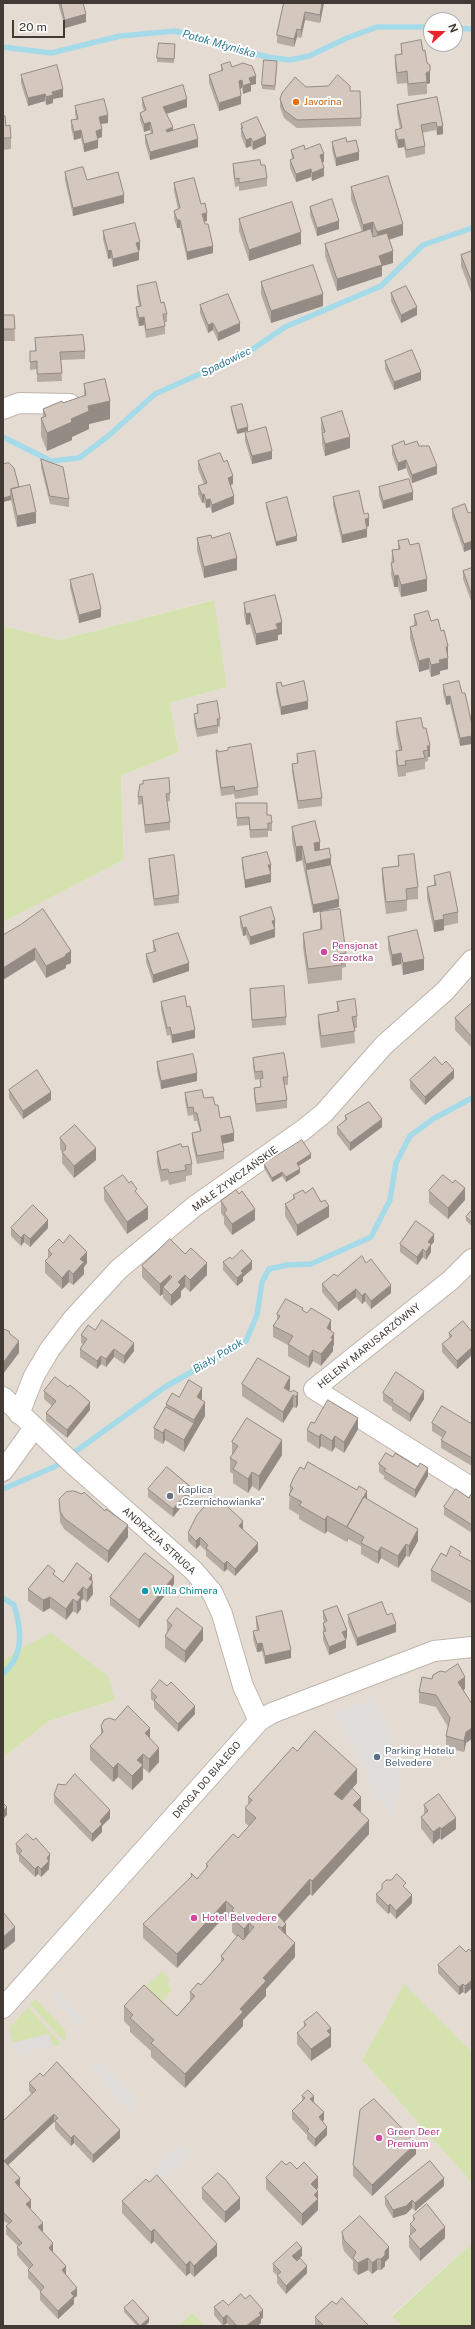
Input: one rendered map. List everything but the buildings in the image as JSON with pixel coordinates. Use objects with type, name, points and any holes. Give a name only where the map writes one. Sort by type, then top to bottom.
[{"type":"street","points":[[3,409],[19,403],[70,404]]},
{"type":"street","name":"MAŁE ŻYWCZAŃSKIE","points":[[19,1414],[34,1376],[50,1349],[78,1314],[119,1269],[196,1206],[303,1130],[324,1113],[384,1045],[445,991],[472,960]]},
{"type":"street","name":"HELENY MARUSARZÓWNY","points":[[472,1259],[451,1280],[314,1390],[472,1488]]},
{"type":"street","name":"ANDRZEJA STRUGA","points":[[3,1397],[19,1414],[73,1464],[193,1570],[212,1592],[222,1614],[243,1686],[259,1721]]},
{"type":"street","points":[[3,1471],[34,1428]]},
{"type":"street","name":"DROGA DO BIAŁEGO","points":[[3,2008],[259,1721],[272,1713],[434,1651],[472,1647]]},
{"type":"shaded area","points":[[3,3],[472,3],[472,2052],[404,1985],[362,2060],[472,2183],[472,2243],[392,2315],[402,2326],[206,2326],[192,2312],[179,2326],[3,2326],[3,1758],[49,1721],[115,1700],[21,1648],[3,1661],[3,922],[124,860],[121,776],[179,752],[170,703],[227,687],[213,600],[59,640],[3,626]]},
{"type":"shaded area","name":"Parking Hotelu Belvedere","points":[[374,1697],[394,1744],[401,1780],[393,1817],[370,1791],[366,1771],[342,1729],[335,1713]]},
{"type":"shaded area","points":[[54,1986],[83,2018],[81,2029],[53,1998]]},
{"type":"shaded area","points":[[49,2034],[53,2046],[17,2056],[13,2043]]},
{"type":"shaded area","points":[[99,2059],[139,2103],[130,2112],[90,2068]]},
{"type":"shaded area","points":[[181,2144],[191,2155],[162,2180],[153,2169]]},
{"type":"green space","points":[[214,600],[227,687],[170,703],[179,752],[121,776],[124,860],[3,922],[3,626],[59,640]]},
{"type":"green space","points":[[51,1633],[108,1676],[115,1700],[49,1721],[3,1758],[3,1661],[21,1648]]},
{"type":"green space","points":[[162,1971],[170,1979],[167,1983],[172,1990],[160,2003],[142,1990]]},
{"type":"green space","points":[[404,1984],[472,2052],[472,2183],[362,2060]]},
{"type":"green space","points":[[36,1999],[65,2030],[66,2035],[64,2041],[30,2004]]},
{"type":"green space","points":[[28,2007],[61,2044],[53,2046],[49,2034],[13,2043],[9,2028]]},
{"type":"green space","points":[[472,2243],[472,2326],[402,2326],[392,2316]]},
{"type":"green space","points":[[192,2312],[206,2326],[179,2326]]},
{"type":"waterway","name":"Potok Młyniska","points":[[3,47],[51,53],[120,36],[175,31],[267,57],[290,60],[309,56],[347,38],[377,27],[423,27]]},
{"type":"waterway","name":"Potok Młyniska","points":[[463,28],[472,29]]},
{"type":"waterway","name":"Spadowiec","points":[[3,437],[51,461],[79,458],[107,437],[155,394],[247,353],[285,327],[381,286],[423,245],[472,228]]},
{"type":"waterway","name":"Biały Potok","points":[[3,1489],[54,1467],[165,1387],[246,1341],[257,1315],[262,1282],[269,1269],[287,1265],[311,1264],[371,1237],[390,1200],[396,1163],[410,1136],[433,1119],[472,1098]]},
{"type":"waterway","name":"Biały Potok","points":[[3,1598],[14,1605],[19,1632],[18,1650],[15,1658],[3,1673]]},
{"type":"place","name":"Javorina","points":[[296,102]]},
{"type":"place","name":"Pensjonat Szarotka","points":[[324,952]]},
{"type":"place","name":"Kaplica „Czernichowianka\"","points":[[170,1496]]},
{"type":"place","name":"Willa Chimera","points":[[145,1591]]},
{"type":"place","name":"Parking Hotelu Belvedere","points":[[377,1757]]},
{"type":"place","name":"Hotel Belvedere","points":[[194,1918]]},
{"type":"place","name":"Green Deer Premium","points":[[379,2138]]}]
